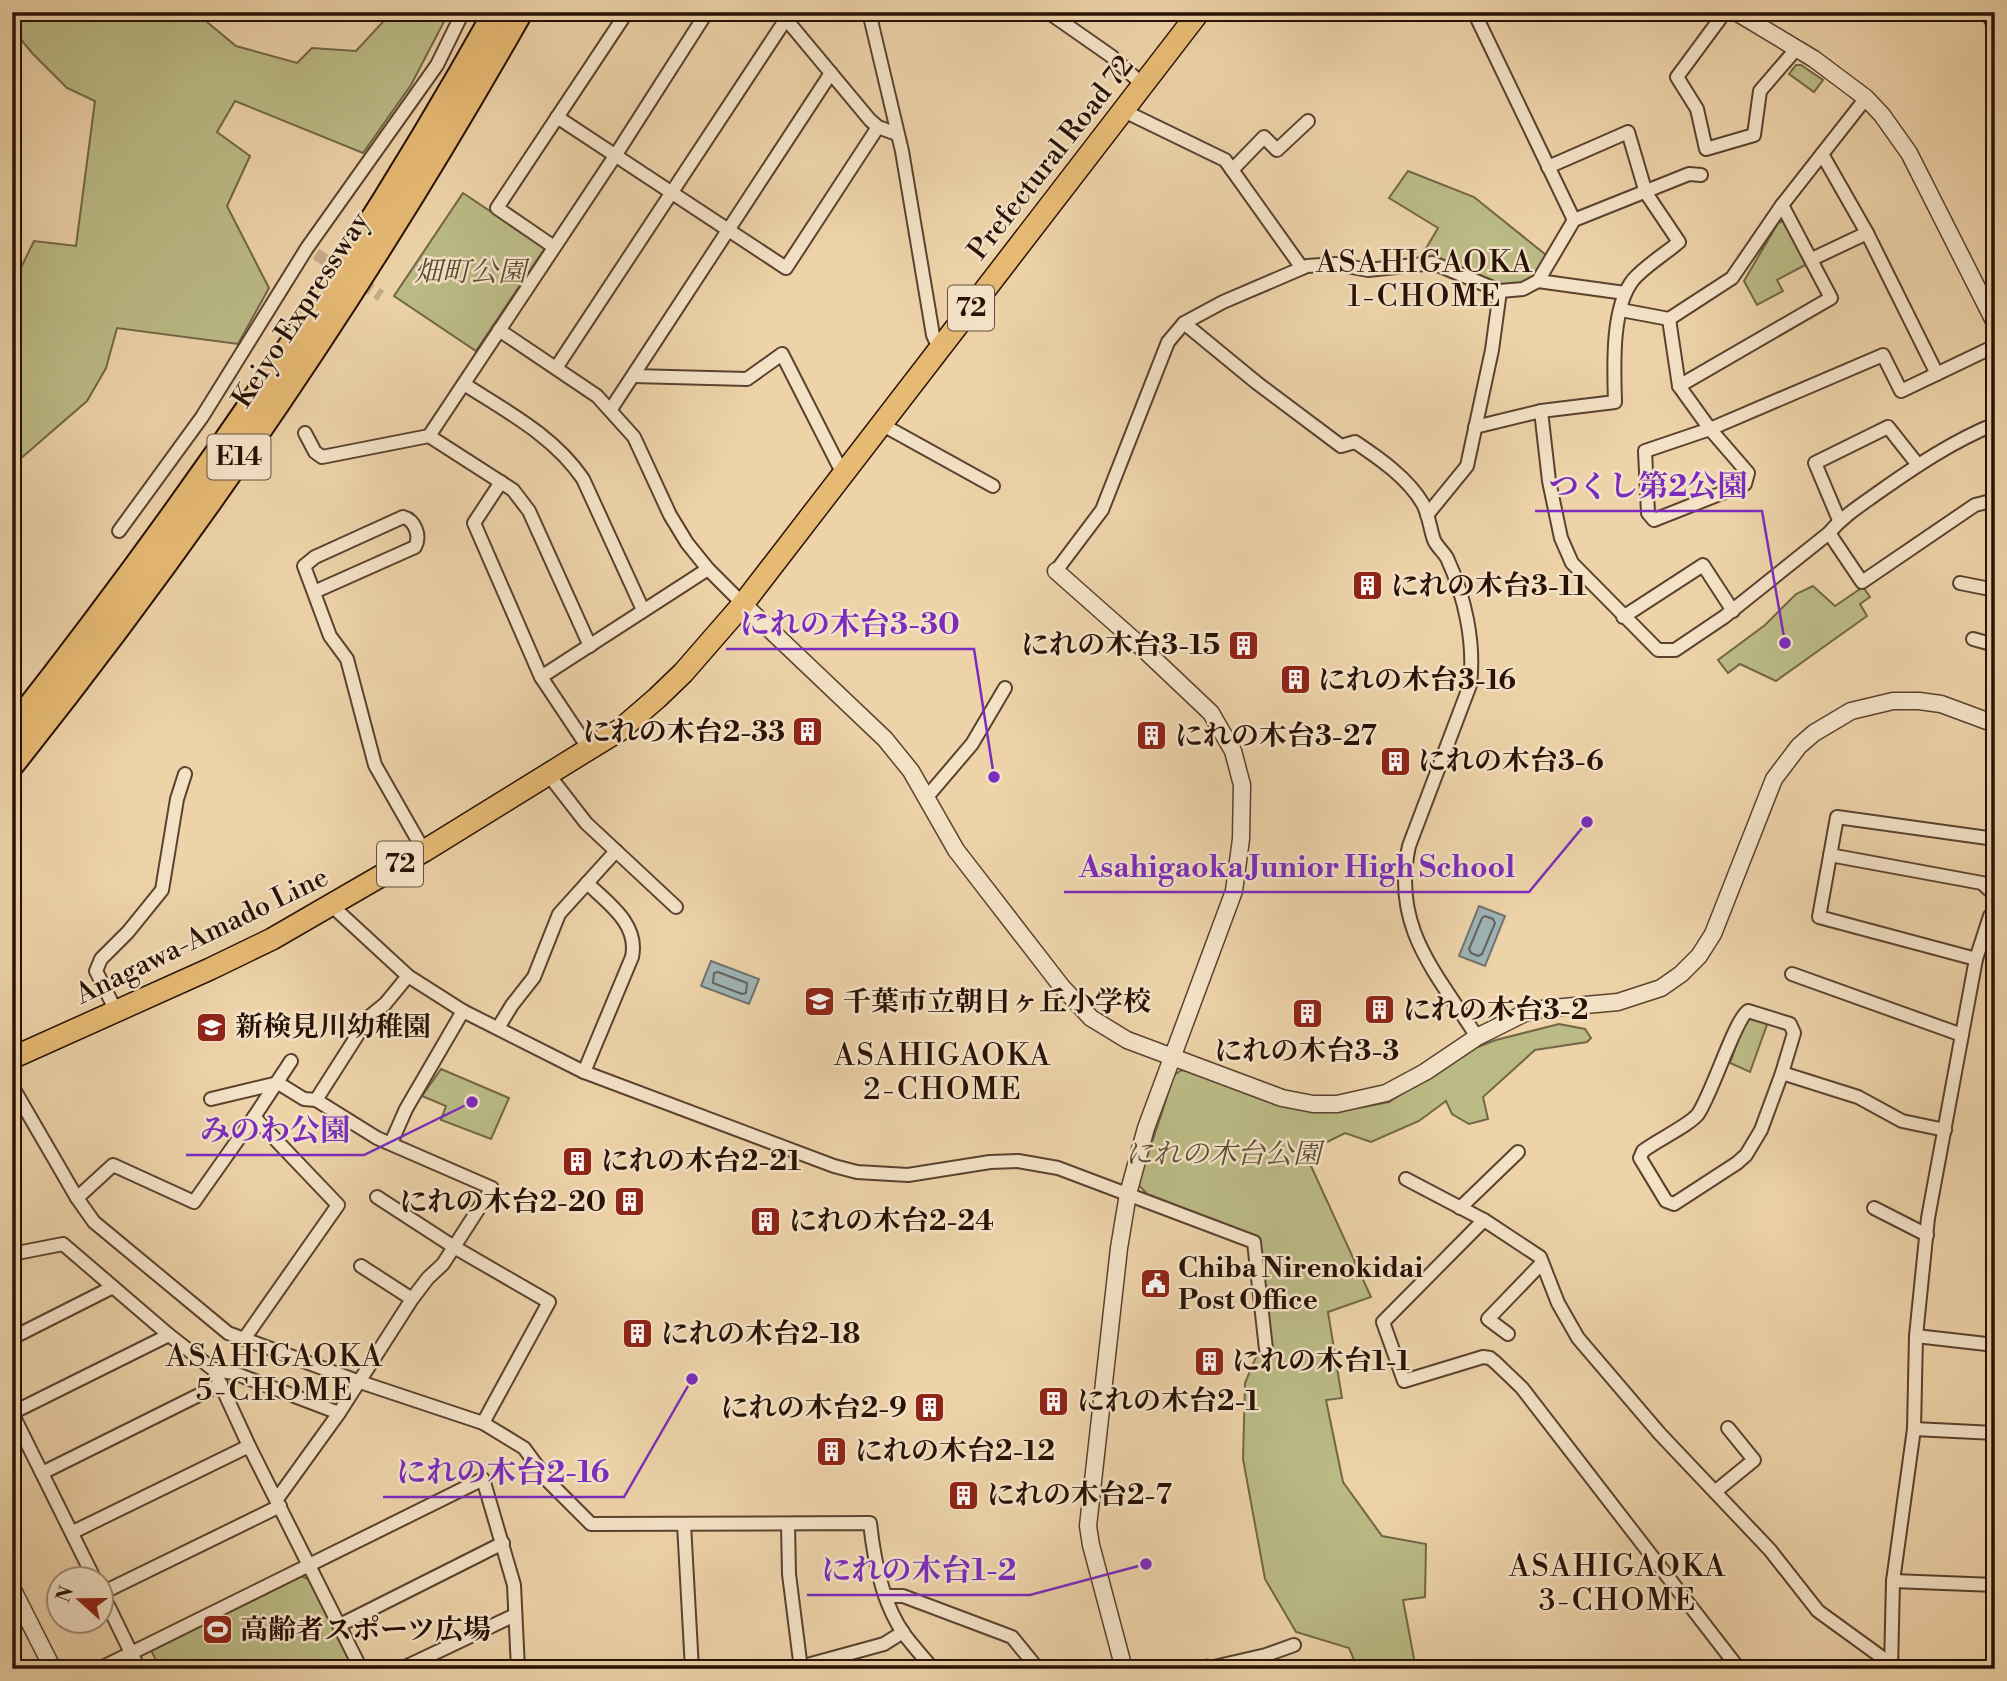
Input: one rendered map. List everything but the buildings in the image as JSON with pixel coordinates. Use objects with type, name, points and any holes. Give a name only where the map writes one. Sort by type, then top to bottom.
[{"type":"highway","points":[[439,131],[483,12]]},
{"type":"highway","name":"Keiyo Expressway","points":[[12,764],[156,575],[330,324],[439,131],[496,12]]},
{"type":"highway","name":"Keiyo Expressway","points":[[12,730],[138,563],[246,411],[520,12]]},
{"type":"highway","points":[[439,131],[487,85],[533,12]]},
{"type":"main road","name":"Prefectural Road 72","points":[[743,604],[1199,12]]},
{"type":"main road","name":"Anagawa-Amado Line","points":[[12,1058],[272,939],[620,730],[683,673],[743,604]]},
{"type":"street","points":[[119,531],[202,417],[437,65],[463,12]]},
{"type":"street","points":[[554,247],[497,208],[627,12]]},
{"type":"street","points":[[429,436],[707,12]]},
{"type":"street","points":[[869,12],[902,151],[933,335],[939,349]]},
{"type":"street","points":[[1048,12],[1111,56],[1142,84]]},
{"type":"street","points":[[1474,12],[1574,220]]},
{"type":"street","points":[[1725,12],[1677,77],[1698,109],[1706,149],[1754,135],[1760,91],[1797,48]]},
{"type":"street","points":[[1736,12],[1797,48],[1866,98],[1896,133],[1909,153],[1995,323]]},
{"type":"street","points":[[556,368],[783,16],[878,127],[897,134]]},
{"type":"street","points":[[611,409],[831,74]]},
{"type":"street","points":[[1621,310],[1669,319],[1732,278],[1782,205],[1866,98]]},
{"type":"street","points":[[1122,110],[1225,160],[1302,268]]},
{"type":"street","points":[[557,117],[786,268],[878,127]]},
{"type":"street","points":[[1232,170],[1264,137],[1277,150],[1308,121]]},
{"type":"street","points":[[1475,427],[1541,411],[1615,402],[1614,346],[1625,293],[1633,280],[1679,242],[1646,193],[1628,132],[1548,167]]},
{"type":"street","points":[[1822,153],[1867,233],[1937,374]]},
{"type":"street","points":[[1124,1669],[1088,1526],[1117,1262],[1128,1194],[1146,1128],[1234,891],[1241,839],[1242,785],[1239,765],[1225,734],[1211,713],[1056,571],[1101,510],[1168,342],[1184,323],[1223,302],[1302,268],[1336,264],[1367,270],[1386,270],[1433,263],[1500,291],[1523,289],[1538,281],[1574,220],[1689,174],[1701,175]]},
{"type":"street","points":[[1679,386],[1831,298],[1782,205]]},
{"type":"street","points":[[1812,260],[1867,233]]},
{"type":"street","points":[[1538,281],[1625,293]]},
{"type":"street","points":[[1427,515],[1467,466],[1492,350],[1500,291]]},
{"type":"street","points":[[1669,319],[1679,386],[1710,429],[1748,473],[1745,484],[1654,520],[1648,513],[1645,451],[1710,429],[1882,355],[1901,391],[1995,346]]},
{"type":"street","points":[[1184,323],[1257,383],[1341,446],[1355,442],[1391,466],[1423,504],[1435,544],[1446,556],[1469,624],[1473,655],[1470,685],[1409,846],[1405,866],[1405,900],[1419,946],[1477,1037]]},
{"type":"street","points":[[499,330],[597,396],[611,409],[634,437],[679,531],[708,569],[885,739],[911,771],[956,850],[1062,987],[1091,1018],[1127,1040],[1282,1098],[1313,1104],[1337,1104],[1387,1093],[1477,1037],[1525,1013],[1618,1002],[1661,988],[1681,974],[1699,956],[1713,934],[1774,779],[1799,746],[1833,720],[1873,705],[1919,701],[1941,704],[1995,724]]},
{"type":"street","points":[[633,376],[747,379],[782,354],[843,474]]},
{"type":"street","points":[[464,384],[537,432],[575,467],[583,479],[643,611]]},
{"type":"street","points":[[1541,411],[1549,481],[1561,538],[1572,563],[1658,650],[1675,650],[1733,611],[1829,533],[1839,520],[1965,436],[1995,424]]},
{"type":"street","points":[[881,424],[993,486]]},
{"type":"street","points":[[1839,520],[1815,463],[1888,427],[1918,465]]},
{"type":"street","points":[[305,432],[315,452],[323,457],[429,436],[513,490],[529,511],[590,646]]},
{"type":"street","points":[[501,482],[474,523],[541,677],[589,749]]},
{"type":"street","points":[[1829,533],[1862,582],[1975,505],[1995,500]]},
{"type":"street","points":[[314,592],[415,547],[418,537],[413,523],[402,517],[315,557],[304,566],[330,636],[347,659],[375,765],[424,850]]},
{"type":"street","points":[[1623,617],[1703,565],[1733,611]]},
{"type":"street","points":[[541,677],[708,569]]},
{"type":"street","points":[[1959,583],[1995,590]]},
{"type":"street","points":[[1973,639],[1995,645]]},
{"type":"street","points":[[926,798],[972,744],[1005,688]]},
{"type":"street","points":[[116,1012],[96,971],[101,959],[128,932],[162,890],[177,799],[185,774]]},
{"type":"street","points":[[548,774],[586,823],[676,907]]},
{"type":"street","points":[[1976,959],[1819,917],[1837,817],[1995,839]]},
{"type":"street","points":[[498,1028],[534,977],[559,914],[616,851]]},
{"type":"street","points":[[1830,855],[1982,883],[1995,895]]},
{"type":"street","points":[[584,1072],[632,957],[634,946],[625,920],[587,883]]},
{"type":"street","points":[[331,905],[408,976],[463,1011],[584,1072],[846,1170],[908,1175],[990,1162],[1018,1161],[1058,1168],[1254,1242],[1266,1349]]},
{"type":"street","points":[[1891,1667],[1894,1581],[1914,1429],[1916,1336],[1927,1235],[1976,959],[1990,916],[1995,911]]},
{"type":"street","points":[[1792,974],[1962,1035]]},
{"type":"street","points":[[316,1100],[369,1017],[385,1004],[408,976]]},
{"type":"street","points":[[391,1143],[406,1110],[463,1011]]},
{"type":"street","points":[[1748,1011],[1790,1024],[1794,1032],[1782,1073],[1761,1129],[1746,1155],[1674,1204],[1667,1201],[1640,1158],[1643,1151],[1697,1116],[1728,1052],[1741,1015],[1748,1011]]},
{"type":"street","points":[[77,1198],[113,1165],[194,1202],[291,1061]]},
{"type":"street","points":[[1782,1073],[1858,1097],[1902,1121],[1945,1130]]},
{"type":"street","points":[[139,1669],[102,1593],[279,1502],[412,1300],[428,1278],[443,1264],[492,1188],[377,1138],[316,1100],[304,1100],[278,1083],[211,1099]]},
{"type":"street","points":[[12,1086],[77,1198],[94,1222],[228,1333],[360,1382],[483,1423],[524,1448],[549,1482],[591,1524],[870,1523],[878,1574],[886,1595],[903,1632],[933,1669]]},
{"type":"street","points":[[244,1339],[338,1205],[254,1117]]},
{"type":"street","points":[[1460,1208],[1518,1152]]},
{"type":"street","points":[[1406,1180],[1484,1220],[1540,1257],[1559,1303],[1578,1338],[1660,1434],[1770,1550],[1818,1611],[1891,1667]]},
{"type":"street","points":[[377,1197],[454,1247],[549,1303],[483,1423]]},
{"type":"street","points":[[1874,1208],[1927,1235]]},
{"type":"street","points":[[1484,1220],[1383,1322],[1404,1381],[1483,1357],[1496,1363],[1522,1388],[1739,1669]]},
{"type":"street","points":[[12,1254],[63,1244],[214,1370],[249,1446],[361,1669]]},
{"type":"street","points":[[1507,1334],[1488,1318],[1542,1263]]},
{"type":"street","points":[[361,1266],[412,1300]]},
{"type":"street","points":[[12,1338],[113,1287]]},
{"type":"street","points":[[89,1566],[12,1413],[169,1335]]},
{"type":"street","points":[[1916,1336],[1995,1345]]},
{"type":"street","points":[[214,1370],[234,1373],[339,1413]]},
{"type":"street","points":[[42,1473],[221,1384]]},
{"type":"street","points":[[1716,1491],[1754,1460],[1728,1429]]},
{"type":"street","points":[[1914,1429],[1995,1433]]},
{"type":"street","points":[[73,1532],[249,1446]]},
{"type":"street","points":[[99,1669],[483,1479],[514,1585],[518,1669]]},
{"type":"street","points":[[684,1524],[692,1669]]},
{"type":"street","points":[[788,1524],[789,1574],[801,1668],[884,1644],[903,1632]]},
{"type":"street","points":[[340,1625],[503,1543]]},
{"type":"street","points":[[1894,1581],[1995,1585]]},
{"type":"street","points":[[12,1588],[53,1669]]},
{"type":"street","points":[[886,1595],[904,1596],[1012,1637],[1038,1669]]},
{"type":"street","points":[[401,1669],[514,1615]]},
{"type":"street","points":[[1206,1669],[1266,1655],[1294,1645]]},
{"type":"green space","points":[[20,12],[195,12],[236,46],[297,63],[312,48],[356,51],[392,12],[449,12],[411,85],[363,153],[235,101],[217,132],[250,156],[227,206],[269,288],[238,344],[117,328],[106,368],[87,401],[12,466],[12,286],[34,241],[76,246],[95,101],[67,88],[33,54],[12,29],[12,16]]},
{"type":"green space","points":[[1796,65],[1801,65],[1823,80],[1814,92],[1789,74]]},
{"type":"green space","points":[[1408,171],[1474,197],[1546,255],[1533,278],[1510,285],[1494,284],[1418,262],[1438,228],[1389,198]]},
{"type":"green space","name":"畑町公園","points":[[463,193],[545,248],[476,351],[394,296]]},
{"type":"green space","points":[[1783,221],[1788,224],[1809,263],[1777,280],[1783,291],[1757,305],[1744,281],[1778,223]]},
{"type":"green space","points":[[1813,586],[1835,606],[1863,587],[1870,597],[1860,604],[1867,616],[1776,681],[1740,664],[1728,673],[1718,660],[1765,625],[1796,594]]},
{"type":"green space","points":[[1751,1017],[1768,1022],[1750,1072],[1730,1063],[1746,1019]]},
{"type":"green space","name":"にれの木台公園","points":[[1559,1024],[1585,1029],[1591,1038],[1587,1042],[1535,1050],[1483,1097],[1488,1119],[1469,1124],[1452,1114],[1446,1101],[1419,1121],[1371,1142],[1345,1133],[1305,1153],[1371,1297],[1328,1312],[1342,1398],[1326,1400],[1343,1482],[1382,1536],[1426,1544],[1425,1597],[1403,1600],[1416,1669],[1358,1669],[1349,1648],[1296,1632],[1265,1579],[1243,1459],[1245,1383],[1256,1357],[1266,1348],[1258,1237],[1147,1194],[1136,1182],[1174,1075],[1182,1070],[1189,1069],[1283,1104],[1337,1112],[1389,1102],[1467,1051],[1496,1040]]},
{"type":"green space","points":[[441,1069],[509,1098],[491,1139],[441,1120],[446,1106],[422,1096]]},
{"type":"green space","points":[[301,1576],[311,1580],[354,1669],[160,1669],[151,1650]]},
{"type":"water","points":[[1479,906],[1505,916],[1485,966],[1459,956]]},
{"type":"water","points":[[711,961],[759,979],[749,1004],[701,986]]},
{"type":"tunnel","points":[[316,254],[381,296]]},
{"type":"place","name":"にれの木台3-11","points":[[1368,586]]},
{"type":"place","name":"つくし第2公園","points":[[1785,643]]},
{"type":"place","name":"にれの木台3-15","points":[[1243,645]]},
{"type":"place","name":"にれの木台3-16","points":[[1295,680]]},
{"type":"place","name":"にれの木台2-33","points":[[808,732]]},
{"type":"place","name":"にれの木台3-27","points":[[1152,736]]},
{"type":"place","name":"にれの木台3-6","points":[[1395,761]]},
{"type":"place","name":"にれの木台3-30","points":[[994,777]]},
{"type":"place","name":"Asahigaoka Junior High School","points":[[1587,822]]},
{"type":"place","name":"千葉市立朝日ヶ丘小学校","points":[[820,1002]]},
{"type":"place","name":"にれの木台3-2","points":[[1380,1010]]},
{"type":"place","name":"にれの木台3-3","points":[[1307,1014]]},
{"type":"place","name":"新検見川幼稚園","points":[[212,1027]]},
{"type":"place","name":"みのわ公園","points":[[472,1102]]},
{"type":"place","name":"にれの木台2-21","points":[[578,1161]]},
{"type":"place","name":"にれの木台2-20","points":[[629,1202]]},
{"type":"place","name":"にれの木台2-24","points":[[766,1221]]},
{"type":"place","name":"Chiba Nirenokidai Post Office","points":[[1155,1284]]},
{"type":"place","name":"にれの木台2-18","points":[[638,1334]]},
{"type":"place","name":"にれの木台1-1","points":[[1209,1361]]},
{"type":"place","name":"にれの木台2-16","points":[[692,1379]]},
{"type":"place","name":"にれの木台2-1","points":[[1054,1401]]},
{"type":"place","name":"にれの木台2-9","points":[[930,1408]]},
{"type":"place","name":"にれの木台2-12","points":[[832,1451]]},
{"type":"place","name":"にれの木台2-7","points":[[964,1495]]},
{"type":"place","name":"にれの木台1-2","points":[[1146,1564]]},
{"type":"place","name":"高齢者スポーツ広場","points":[[217,1630]]},
{"type":"district","name":"ASAHIGAOKA 1-CHOME","points":[[1425,280]]},
{"type":"district","name":"ASAHIGAOKA 2-CHOME","points":[[943,1073]]},
{"type":"district","name":"ASAHIGAOKA 5-CHOME","points":[[275,1374]]},
{"type":"district","name":"ASAHIGAOKA 3-CHOME","points":[[1618,1584]]}]
